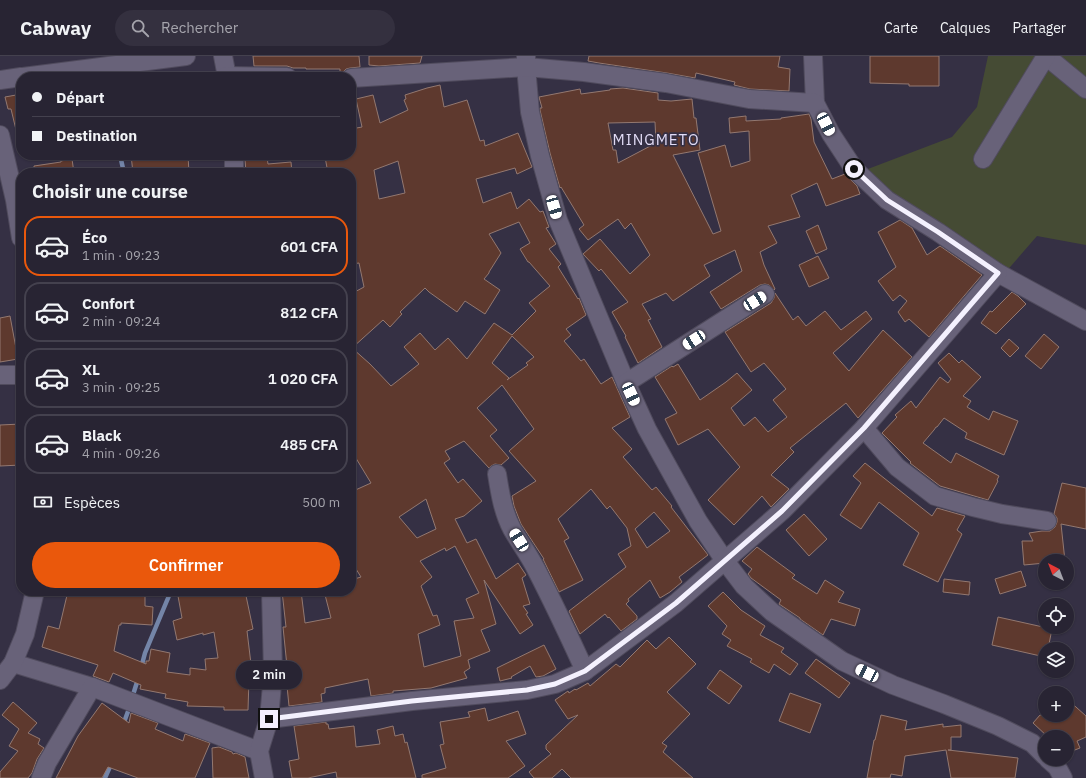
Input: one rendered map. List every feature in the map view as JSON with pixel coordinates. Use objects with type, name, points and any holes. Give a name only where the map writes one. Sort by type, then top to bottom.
[{"type":"street","points":[[60,72],[186,56]]},
{"type":"street","points":[[223,56],[225,72]]},
{"type":"street","points":[[813,56],[815,103],[831,134],[854,169],[887,200],[938,232],[998,273],[1086,321]]},
{"type":"street","points":[[983,159],[1046,56],[1086,89]]},
{"type":"street","points":[[356,78],[526,61],[584,72],[666,83],[749,99],[815,103]]},
{"type":"street","points":[[526,61],[530,112],[540,156],[558,220],[626,383],[647,429],[698,521],[725,561],[744,586],[772,612],[842,661],[893,685],[998,726],[1032,743],[1038,749]]},
{"type":"street","points":[[0,80],[16,78]]},
{"type":"street","points":[[0,136],[16,206]]},
{"type":"street","points":[[269,719],[412,701],[527,690],[555,684],[585,671],[676,603],[782,511],[864,428],[998,273]]},
{"type":"street","points":[[626,383],[766,294]]},
{"type":"street","points":[[0,375],[16,375]]},
{"type":"street","points":[[864,428],[897,467],[935,496],[1002,514],[1047,521]]},
{"type":"street","points":[[497,474],[500,493],[512,529],[532,562],[552,600],[585,671]]},
{"type":"street","points":[[0,680],[13,663],[25,634],[34,596]]},
{"type":"street","points":[[264,778],[259,751],[269,719],[273,673],[271,596]]},
{"type":"street","points":[[13,663],[92,687],[259,751]]},
{"type":"street","points":[[41,778],[47,763],[92,687]]},
{"type":"street","points":[[1056,766],[1063,778]]},
{"type":"green space","points":[[988,56],[1086,56],[1086,245],[1037,236],[1004,274],[860,172],[952,137],[977,107]]},
{"type":"building","points":[[253,56],[359,56],[360,67],[346,69],[343,72],[340,72],[340,69],[254,66]]},
{"type":"building","points":[[369,56],[422,56],[420,63],[379,66],[369,65]]},
{"type":"building","points":[[589,56],[780,56],[778,67],[790,69],[789,91],[750,89],[734,85],[735,82],[696,73],[695,78],[599,63],[588,61]]},
{"type":"building","points":[[870,56],[939,56],[939,86],[909,86],[909,84],[870,83]]},
{"type":"building","points":[[440,85],[444,107],[467,100],[480,141],[484,140],[485,146],[518,133],[532,167],[517,174],[515,168],[476,179],[483,203],[511,192],[517,209],[529,199],[540,212],[543,211],[549,227],[546,228],[556,244],[549,249],[561,264],[558,267],[578,299],[579,298],[586,315],[566,329],[571,335],[564,341],[581,361],[584,359],[601,384],[612,377],[630,417],[612,428],[632,449],[623,457],[652,490],[656,487],[708,555],[679,577],[682,582],[660,598],[650,580],[628,599],[629,601],[626,604],[637,616],[637,619],[621,631],[605,614],[580,634],[569,611],[626,567],[618,554],[631,546],[627,528],[610,506],[607,509],[591,489],[558,519],[569,538],[564,541],[583,580],[559,592],[544,559],[521,524],[514,506],[512,496],[536,481],[509,451],[534,429],[502,385],[477,408],[497,430],[490,436],[509,458],[501,465],[495,464],[489,468],[464,441],[445,451],[450,459],[444,463],[458,483],[463,479],[482,501],[464,516],[455,519],[467,543],[476,539],[496,579],[518,563],[526,575],[522,578],[530,604],[523,606],[533,625],[520,634],[484,580],[496,624],[481,630],[490,651],[468,660],[470,668],[464,672],[467,678],[431,688],[393,691],[393,693],[371,696],[368,679],[325,688],[325,693],[321,694],[322,702],[289,706],[286,676],[288,676],[283,627],[286,627],[283,596],[302,596],[305,623],[331,618],[325,596],[356,596],[356,578],[361,577],[356,569],[356,490],[371,483],[356,458],[356,352],[391,386],[419,364],[404,347],[420,333],[435,350],[448,338],[467,359],[494,323],[512,335],[536,311],[529,303],[550,286],[528,262],[520,249],[530,243],[519,222],[489,234],[501,253],[484,279],[500,290],[485,314],[465,301],[457,312],[425,288],[400,312],[402,314],[390,327],[383,320],[356,344],[356,291],[364,287],[359,263],[356,263],[356,168],[327,168],[326,160],[356,160],[356,128],[362,127],[356,99],[373,95],[380,123],[408,110],[404,100],[406,99],[405,95]],"holes":[[[398,161],[405,193],[379,199],[374,170]],[[512,336],[534,357],[526,363],[528,365],[507,380],[509,378],[492,363]],[[426,499],[436,529],[417,538],[399,517]],[[654,512],[670,531],[647,548],[635,529]],[[455,546],[479,593],[466,599],[474,618],[454,621],[461,656],[424,667],[418,634],[440,625],[437,615],[433,616],[421,586],[432,577],[420,561],[445,548],[446,551]]]},
{"type":"building","points":[[623,88],[658,93],[658,100],[671,101],[692,99],[700,150],[673,155],[713,234],[721,231],[698,153],[725,145],[731,167],[750,161],[749,131],[730,133],[729,118],[746,116],[746,121],[781,119],[809,114],[814,142],[832,179],[845,174],[857,186],[860,194],[826,206],[817,183],[791,195],[800,217],[768,226],[777,243],[760,252],[775,289],[774,290],[769,285],[760,285],[721,309],[710,292],[742,271],[735,250],[704,265],[710,276],[673,301],[666,293],[642,304],[651,319],[648,320],[662,347],[638,363],[625,337],[626,336],[612,312],[628,302],[601,269],[599,271],[583,254],[600,239],[630,274],[650,255],[631,223],[625,229],[618,219],[588,240],[579,229],[584,225],[561,187],[560,188],[540,110],[540,108],[542,108],[539,97],[580,89],[581,94]],"holes":[[[655,122],[656,143],[618,163],[616,150],[613,150],[608,123]]]},
{"type":"building","points":[[16,95],[16,130],[11,109],[8,109],[5,97]]},
{"type":"building","points":[[72,160],[73,168],[34,168],[34,166]]},
{"type":"building","points":[[132,160],[188,160],[189,168],[132,168]]},
{"type":"building","points":[[245,160],[267,160],[268,164],[291,162],[292,168],[246,168]]},
{"type":"building","points":[[900,220],[912,228],[927,255],[940,246],[982,275],[929,337],[909,319],[905,322],[898,312],[907,301],[900,295],[893,301],[878,281],[896,267],[878,232]]},
{"type":"building","points":[[818,225],[827,249],[816,254],[806,231]]},
{"type":"building","points":[[818,256],[829,278],[809,287],[799,265]]},
{"type":"building","points":[[1012,292],[1026,304],[996,334],[981,323],[990,311],[992,312]]},
{"type":"building","points":[[775,293],[793,320],[798,316],[806,326],[825,311],[841,330],[866,311],[872,319],[833,353],[849,371],[883,330],[912,357],[858,418],[846,403],[790,448],[794,452],[771,475],[789,489],[771,507],[762,496],[734,525],[708,500],[740,467],[708,429],[678,445],[665,419],[677,413],[655,377],[672,366],[673,367],[678,364],[700,400],[737,373],[752,390],[731,408],[744,426],[755,417],[768,432],[787,417],[773,400],[786,389],[764,363],[751,372],[725,332],[771,303]]},
{"type":"building","points":[[10,316],[16,348],[16,359],[0,362],[0,318]]},
{"type":"building","points":[[1044,334],[1059,347],[1041,369],[1025,356]]},
{"type":"building","points":[[1009,339],[1019,348],[1010,357],[1001,348]]},
{"type":"building","points":[[949,353],[959,363],[962,360],[981,377],[963,396],[971,401],[967,407],[989,420],[993,411],[1018,421],[1004,455],[965,438],[967,433],[944,418],[923,443],[951,463],[956,453],[999,476],[988,500],[940,486],[910,463],[911,462],[882,433],[897,417],[895,415],[911,401],[916,408],[940,377],[948,383],[951,379],[938,363]]},
{"type":"building","points":[[16,424],[16,465],[0,466],[0,425]]},
{"type":"building","points":[[865,463],[932,516],[937,508],[965,516],[957,530],[962,534],[938,582],[903,565],[919,533],[879,502],[861,529],[840,515],[861,483],[853,476]]},
{"type":"building","points":[[1062,483],[1086,488],[1086,529],[1061,524],[1064,554],[1038,554],[1038,564],[1024,565],[1022,541],[1033,541],[1029,533],[1050,531],[1055,527],[1057,518],[1054,514]]},
{"type":"building","points":[[804,514],[827,539],[809,556],[786,530]]},
{"type":"building","points":[[757,547],[795,575],[792,578],[817,594],[825,580],[844,592],[838,602],[860,609],[855,626],[831,619],[823,635],[779,604],[781,600],[751,578],[748,574],[752,569],[742,561]]},
{"type":"building","points":[[1021,571],[1026,586],[1000,594],[995,579]]},
{"type":"building","points":[[944,579],[970,582],[969,595],[943,592]]},
{"type":"building","points":[[723,592],[741,610],[765,626],[760,635],[784,648],[781,652],[798,664],[790,675],[774,664],[769,673],[750,662],[752,659],[727,646],[731,640],[722,634],[727,626],[708,606]]},
{"type":"building","points":[[67,596],[145,596],[145,606],[153,607],[152,625],[121,623],[121,625],[119,625],[114,651],[146,664],[146,661],[149,661],[151,649],[170,653],[167,672],[190,675],[190,668],[206,670],[205,659],[218,658],[214,632],[203,635],[203,633],[177,640],[173,621],[182,618],[178,596],[246,596],[253,629],[247,631],[251,664],[256,663],[258,678],[249,679],[248,710],[224,710],[224,707],[187,706],[188,702],[165,698],[166,694],[140,689],[141,685],[113,673],[109,682],[93,676],[98,665],[42,647],[48,626],[59,629]]},
{"type":"building","points":[[998,617],[1038,626],[1038,634],[1051,634],[1049,642],[1038,642],[1038,655],[992,645]]},
{"type":"building","points":[[669,637],[696,664],[667,692],[690,714],[662,743],[667,746],[663,752],[693,778],[571,778],[562,769],[552,778],[534,778],[529,772],[551,754],[546,749],[546,745],[578,715],[568,719],[555,700],[568,691],[569,693],[588,683],[590,686],[616,664],[620,667],[647,640],[656,649]]},
{"type":"building","points":[[544,645],[556,669],[543,676],[536,677],[530,666],[511,677],[512,678],[500,681],[497,668]]},
{"type":"building","points":[[816,659],[850,683],[839,698],[805,673]]},
{"type":"building","points":[[720,670],[742,686],[729,704],[707,688]]},
{"type":"building","points":[[790,693],[821,704],[810,733],[779,721]]},
{"type":"building","points":[[13,702],[37,723],[28,733],[40,739],[38,744],[44,748],[28,778],[0,778],[0,772],[18,751],[9,746],[19,729],[2,715]]},
{"type":"building","points":[[102,703],[129,723],[131,713],[158,723],[155,729],[183,741],[185,734],[210,743],[195,778],[138,778],[108,767],[102,778],[56,778],[78,736]]},
{"type":"building","points":[[1074,705],[1086,716],[1086,737],[1077,741],[1080,748],[1074,750],[1074,730],[1040,730],[1033,723],[1038,717],[1038,722],[1074,722]]},
{"type":"building","points":[[485,708],[488,721],[518,711],[526,734],[506,741],[525,766],[508,778],[422,778],[422,775],[446,768],[440,745],[444,744],[440,722],[470,717],[468,712]]},
{"type":"building","points":[[881,715],[907,721],[905,730],[943,724],[943,727],[961,725],[961,737],[951,737],[951,750],[948,750],[1018,758],[1015,778],[951,778],[946,750],[905,756],[902,776],[891,774],[890,778],[867,778],[874,740]]},
{"type":"building","points":[[326,722],[329,729],[354,726],[356,747],[380,744],[377,730],[393,726],[395,736],[403,734],[405,743],[407,742],[416,778],[337,778],[336,772],[308,778],[292,778],[289,761],[299,759],[294,726]]},
{"type":"building","points":[[219,747],[232,752],[233,754],[236,753],[245,757],[249,778],[213,778],[212,748]]},
{"type":"waterway","points":[[121,160],[123,168]]},
{"type":"waterway","points":[[141,668],[145,653],[169,596]]},
{"type":"waterway","points":[[132,698],[138,679]]},
{"type":"waterway","points":[[123,725],[130,706]]},
{"type":"waterway","points":[[105,778],[112,762]]},
{"type":"district","name":"MINGMETO","points":[[656,140]]},
{"type":"route","points":[[269,719],[412,701],[527,690],[555,684],[585,671],[676,603],[782,511],[864,428],[998,273],[938,232],[887,200],[854,169]]}]
